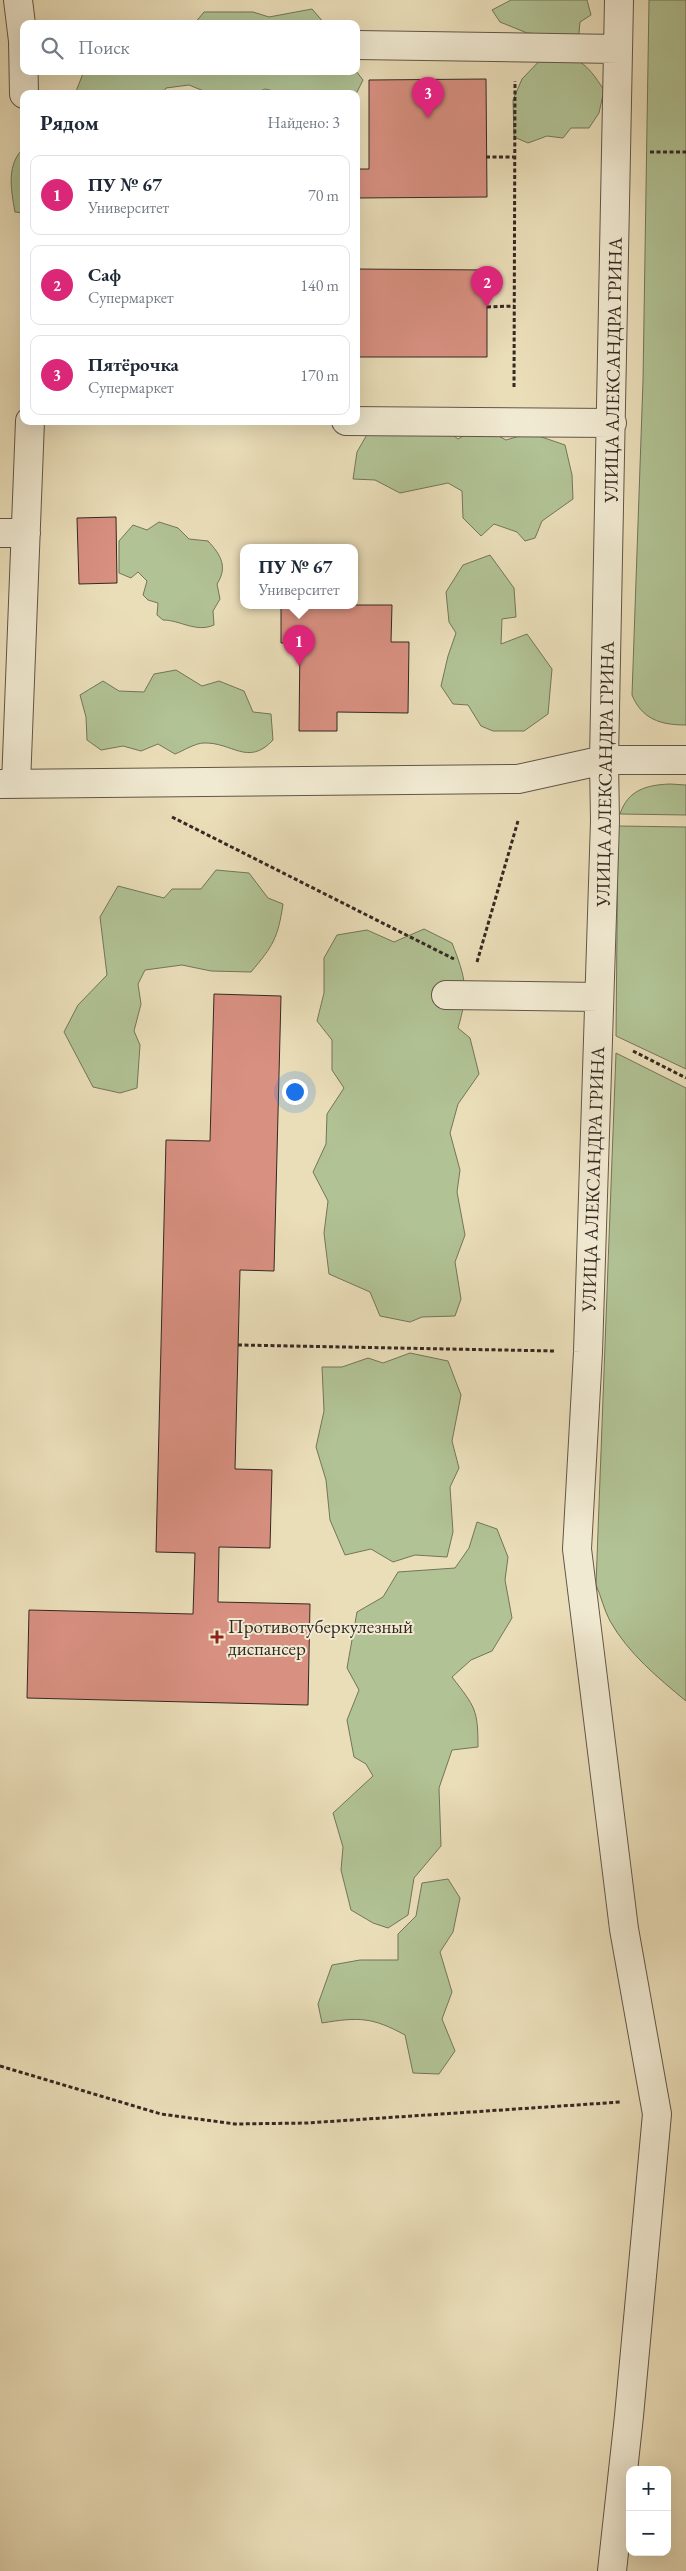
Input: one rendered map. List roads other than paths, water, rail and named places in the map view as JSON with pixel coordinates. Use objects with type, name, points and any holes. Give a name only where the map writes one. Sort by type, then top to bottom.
[{"type":"street","points":[[18,0],[20,20]]},
{"type":"street","name":"УЛИЦА АЛЕКСАНДРА ГРИНА","points":[[612,2571],[629,2416],[657,2114],[624,1929],[577,1548],[588,1352],[605,821],[604,760],[619,0]]},
{"type":"street","points":[[360,46],[618,49]]},
{"type":"street","points":[[24,75],[24,90]]},
{"type":"street","points":[[360,421],[612,423]]},
{"type":"street","points":[[29,425],[13,533],[8,784],[518,779],[604,760],[686,760]]},
{"type":"street","points":[[446,995],[475,982],[599,997]]},
{"type":"place","name":"Пятёрочка","points":[[428,118]]},
{"type":"place","name":"Саф","points":[[487,307]]},
{"type":"place","name":"ПУ № 67","points":[[299,666]]},
{"type":"place","name":"Противотуберкулезный диспансер","points":[[217,1637]]}]
